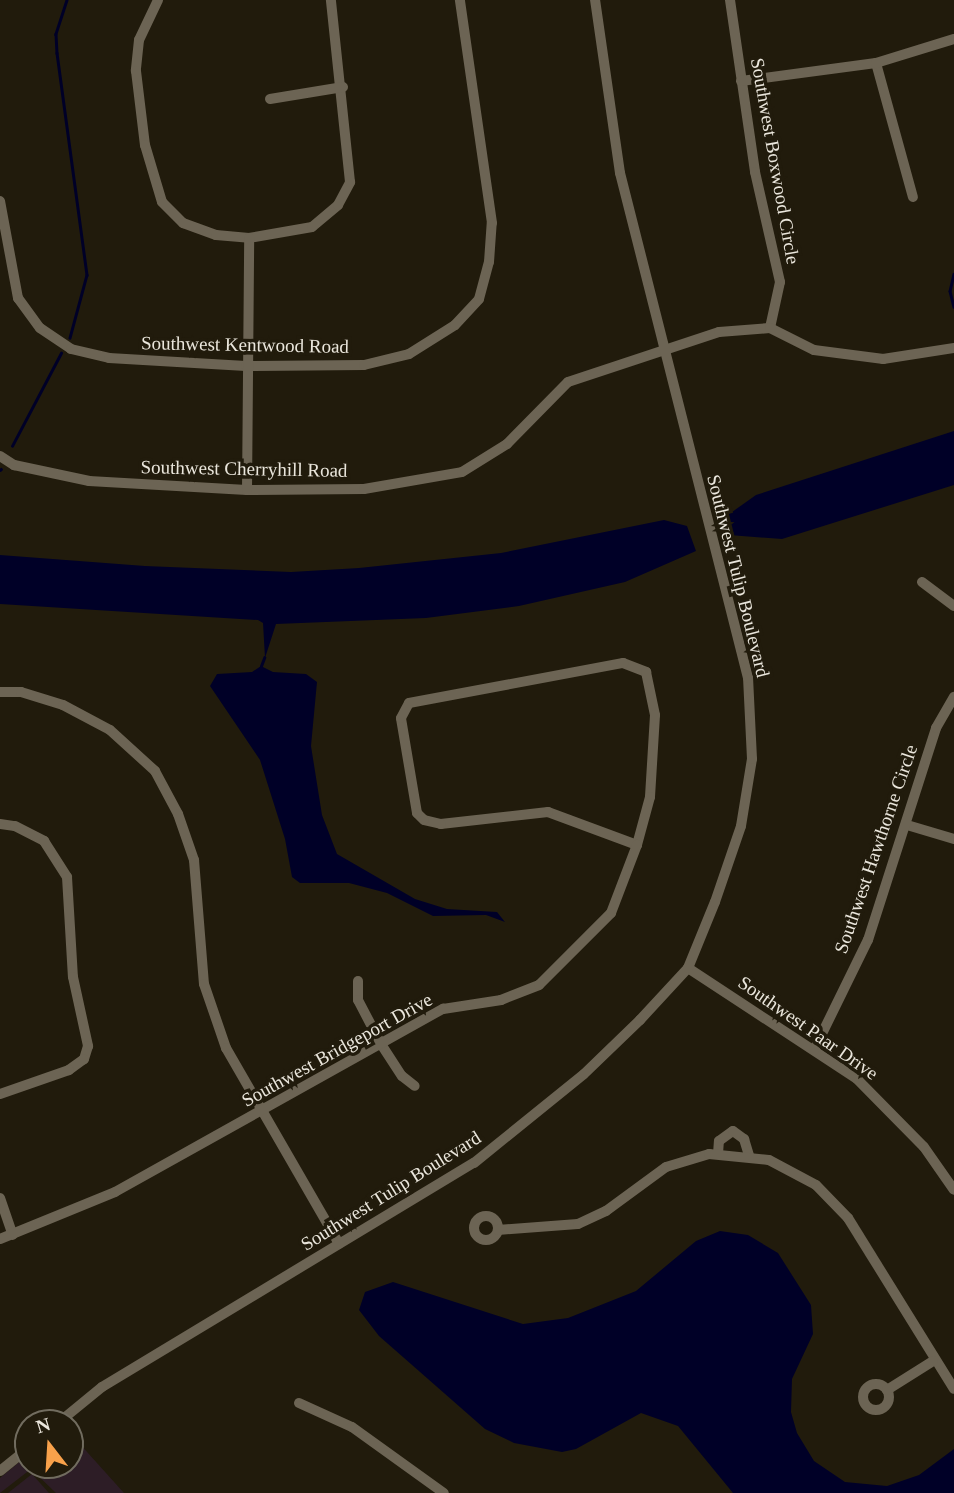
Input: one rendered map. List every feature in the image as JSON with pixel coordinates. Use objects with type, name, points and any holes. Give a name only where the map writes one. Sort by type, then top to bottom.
[{"type":"street","points":[[158,0],[139,40],[136,71],[145,145],[162,202],[184,223],[216,235],[248,238],[312,227],[338,205],[350,182],[331,0]]},
{"type":"street","name":"Southwest Kentwood Road","points":[[0,201],[18,298],[54,339],[109,358],[246,366],[364,365],[409,354],[455,325],[478,299],[489,262],[492,223],[460,0]]},
{"type":"street","name":"Southwest Tulip Boulevard","points":[[75,1409],[102,1387],[474,1163],[584,1074],[688,968],[741,826],[752,759],[748,678],[661,350],[620,173],[595,0]]},
{"type":"street","name":"Southwest Boxwood Circle","points":[[730,0],[755,172],[780,282],[770,328]]},
{"type":"street","points":[[741,81],[876,62],[954,39]]},
{"type":"street","points":[[876,62],[913,197]]},
{"type":"street","points":[[271,99],[342,87]]},
{"type":"street","points":[[247,490],[248,238]]},
{"type":"street","points":[[770,328],[814,351],[883,359],[954,348]]},
{"type":"street","name":"Southwest Cherryhill Road","points":[[0,456],[14,465],[77,479],[247,490],[364,489],[462,472],[506,444],[568,382],[719,332],[770,328]]},
{"type":"street","points":[[922,583],[954,606]]},
{"type":"street","name":"Southwest Bridgeport Drive","points":[[0,1239],[115,1192],[263,1112],[443,1009],[501,1000],[539,985],[611,913],[637,845],[650,797],[656,741],[649,682],[639,666],[623,663],[542,681],[418,698],[405,706],[401,718],[411,784],[415,807],[424,820],[441,824],[548,812],[637,845]]},
{"type":"street","points":[[0,692],[21,692],[63,705],[110,730],[155,771],[178,814],[194,860],[204,984],[226,1048],[339,1244]]},
{"type":"street","name":"Southwest Hawthorne Circle","points":[[814,1050],[868,940],[936,728],[954,697]]},
{"type":"street","points":[[0,824],[15,826],[44,841],[67,877],[74,977],[88,1046],[84,1059],[68,1070],[0,1094]]},
{"type":"street","points":[[907,825],[954,839]]},
{"type":"street","name":"Southwest Paar Drive","points":[[688,968],[857,1079],[902,1121],[953,1186]]},
{"type":"street","points":[[358,981],[358,1000],[381,1044],[402,1076],[415,1086]]},
{"type":"street","points":[[718,1154],[719,1141],[733,1131],[744,1139],[749,1155]]},
{"type":"street","points":[[498,1230],[578,1224],[606,1211],[666,1167],[718,1154],[749,1155],[794,1169],[830,1199],[866,1246],[933,1361],[954,1389]]},
{"type":"street","points":[[0,1198],[13,1235]]},
{"type":"street","points":[[887,1390],[933,1361]]},
{"type":"street","points":[[299,1403],[352,1427],[444,1493]]},
{"type":"street","points":[[0,1471],[14,1460]]},
{"type":"shaded area","points":[[84,1449],[124,1493],[56,1493],[41,1479],[84,1479]]},
{"type":"shaded area","points":[[14,1466],[14,1479],[18,1479],[0,1493],[0,1478]]},
{"type":"shaded area","points":[[26,1479],[36,1479],[49,1493],[8,1493]]},
{"type":"water","points":[[954,431],[954,485],[782,539],[729,535],[725,517],[756,495]]},
{"type":"water","points":[[664,520],[687,526],[696,551],[625,582],[519,606],[426,618],[276,624],[265,658],[263,623],[258,620],[0,604],[0,555],[145,566],[291,572],[359,568],[501,553]]},
{"type":"water","points":[[261,666],[273,672],[306,674],[317,682],[311,746],[322,815],[337,854],[415,899],[447,909],[497,912],[505,922],[486,915],[433,916],[387,893],[349,883],[300,883],[292,877],[285,839],[260,760],[210,686],[217,674],[252,672]]},
{"type":"water","points":[[720,1231],[748,1235],[778,1253],[811,1305],[813,1334],[792,1379],[791,1412],[797,1433],[814,1461],[845,1482],[887,1486],[919,1475],[954,1449],[954,1493],[733,1493],[678,1426],[641,1413],[576,1449],[562,1452],[514,1443],[485,1429],[379,1336],[359,1310],[365,1292],[393,1282],[523,1324],[568,1318],[636,1291],[696,1241]]},
{"type":"waterway","points":[[67,0],[56,34],[57,53],[87,275],[70,338]]},
{"type":"waterway","points":[[954,274],[950,291],[954,307]]},
{"type":"waterway","points":[[12,446],[61,353]]},
{"type":"waterway","points":[[261,666],[264,658]]}]
